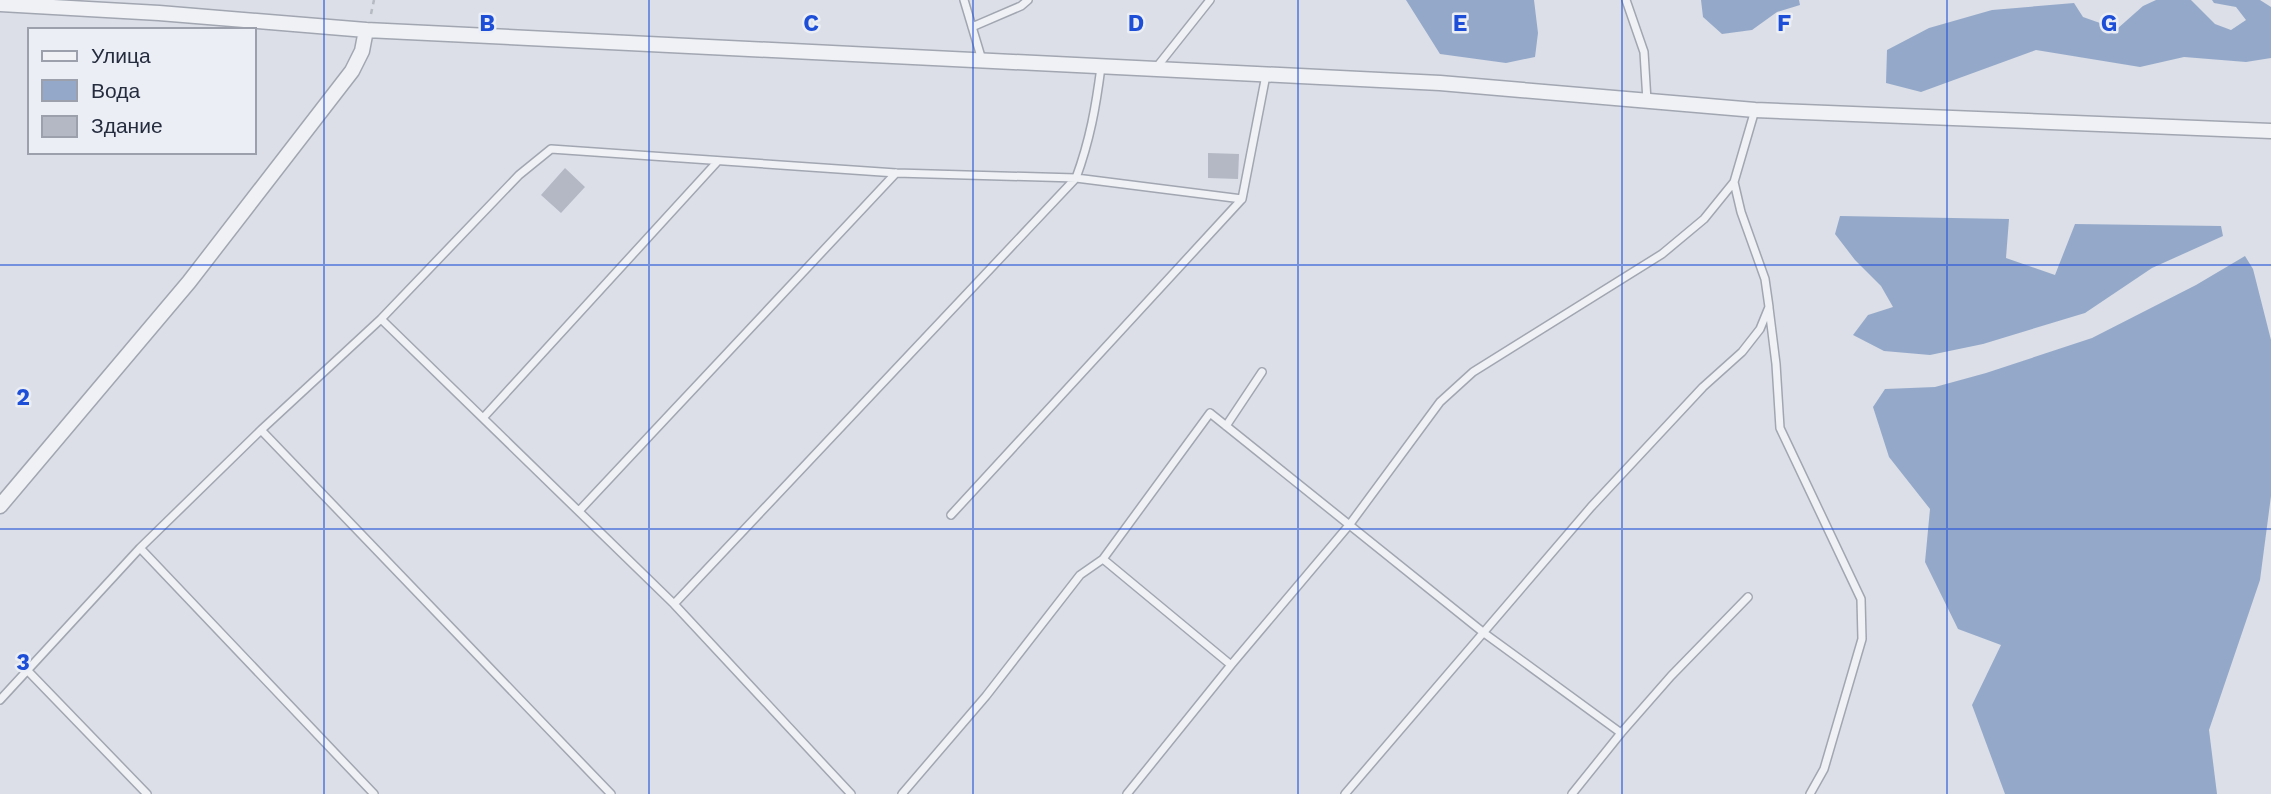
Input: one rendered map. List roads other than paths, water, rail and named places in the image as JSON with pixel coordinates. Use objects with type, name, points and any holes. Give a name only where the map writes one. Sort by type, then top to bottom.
[{"type":"street","points":[[0,4],[159,13],[366,30],[1440,83],[1755,110],[2271,131]]},
{"type":"street","points":[[0,506],[189,282],[352,71],[362,51],[366,30]]},
{"type":"lane","points":[[964,0],[982,60]]},
{"type":"lane","points":[[972,27],[1021,6],[1028,0]]},
{"type":"lane","points":[[1154,69],[1210,0]]},
{"type":"lane","points":[[1626,0],[1644,52],[1647,102]]},
{"type":"lane","points":[[674,604],[1076,178],[1088,146],[1101,66]]},
{"type":"lane","points":[[951,515],[1242,199],[1266,75]]},
{"type":"lane","points":[[1127,794],[1350,524],[1440,402],[1473,372],[1662,254],[1704,219],[1734,182],[1755,110]]},
{"type":"lane","points":[[0,700],[141,548],[261,430],[381,319],[519,175],[551,149],[896,173],[1076,178],[1242,199]]},
{"type":"lane","points":[[483,418],[718,161]]},
{"type":"lane","points":[[579,511],[896,173]]},
{"type":"lane","points":[[1734,182],[1741,212],[1765,279],[1780,428],[1861,599],[1862,639],[1824,769],[1810,794]]},
{"type":"lane","points":[[1345,794],[1591,507],[1703,387],[1742,352],[1760,329],[1769,307]]},
{"type":"lane","points":[[381,319],[674,604],[851,794]]},
{"type":"lane","points":[[1226,426],[1262,372]]},
{"type":"lane","points":[[902,794],[986,696],[1080,575],[1103,559],[1210,413],[1484,632],[1621,733]]},
{"type":"lane","points":[[261,430],[611,794]]},
{"type":"lane","points":[[141,548],[374,794]]},
{"type":"lane","points":[[1103,559],[1231,665]]},
{"type":"lane","points":[[1572,794],[1671,676],[1748,597]]},
{"type":"lane","points":[[28,671],[147,794]]},
{"type":"water","points":[[1406,0],[1534,0],[1538,33],[1535,57],[1506,63],[1440,54]]},
{"type":"water","points":[[1701,0],[1799,0],[1800,5],[1777,12],[1752,30],[1722,34],[1703,17]]},
{"type":"water","points":[[2156,0],[2191,0],[2215,24],[2231,30],[2246,20],[2236,7],[2214,3],[2212,0],[2260,0],[2271,7],[2271,58],[2246,62],[2184,57],[2140,67],[2036,50],[1921,92],[1886,83],[1887,50],[1929,28],[1992,10],[2074,3],[2083,17],[2117,29],[2143,6]]},
{"type":"water","points":[[1840,216],[2009,219],[2006,258],[2055,275],[2075,224],[2221,226],[2223,236],[2152,268],[2085,313],[1983,344],[1930,355],[1884,351],[1853,335],[1868,315],[1893,307],[1881,286],[1855,260],[1835,234]]},
{"type":"water","points":[[2245,256],[2253,269],[2271,340],[2271,496],[2260,580],[2209,730],[2217,794],[2005,794],[1972,705],[2001,645],[1958,629],[1925,562],[1930,509],[1889,457],[1873,407],[1885,389],[1935,387],[2092,338],[2196,285]]}]
